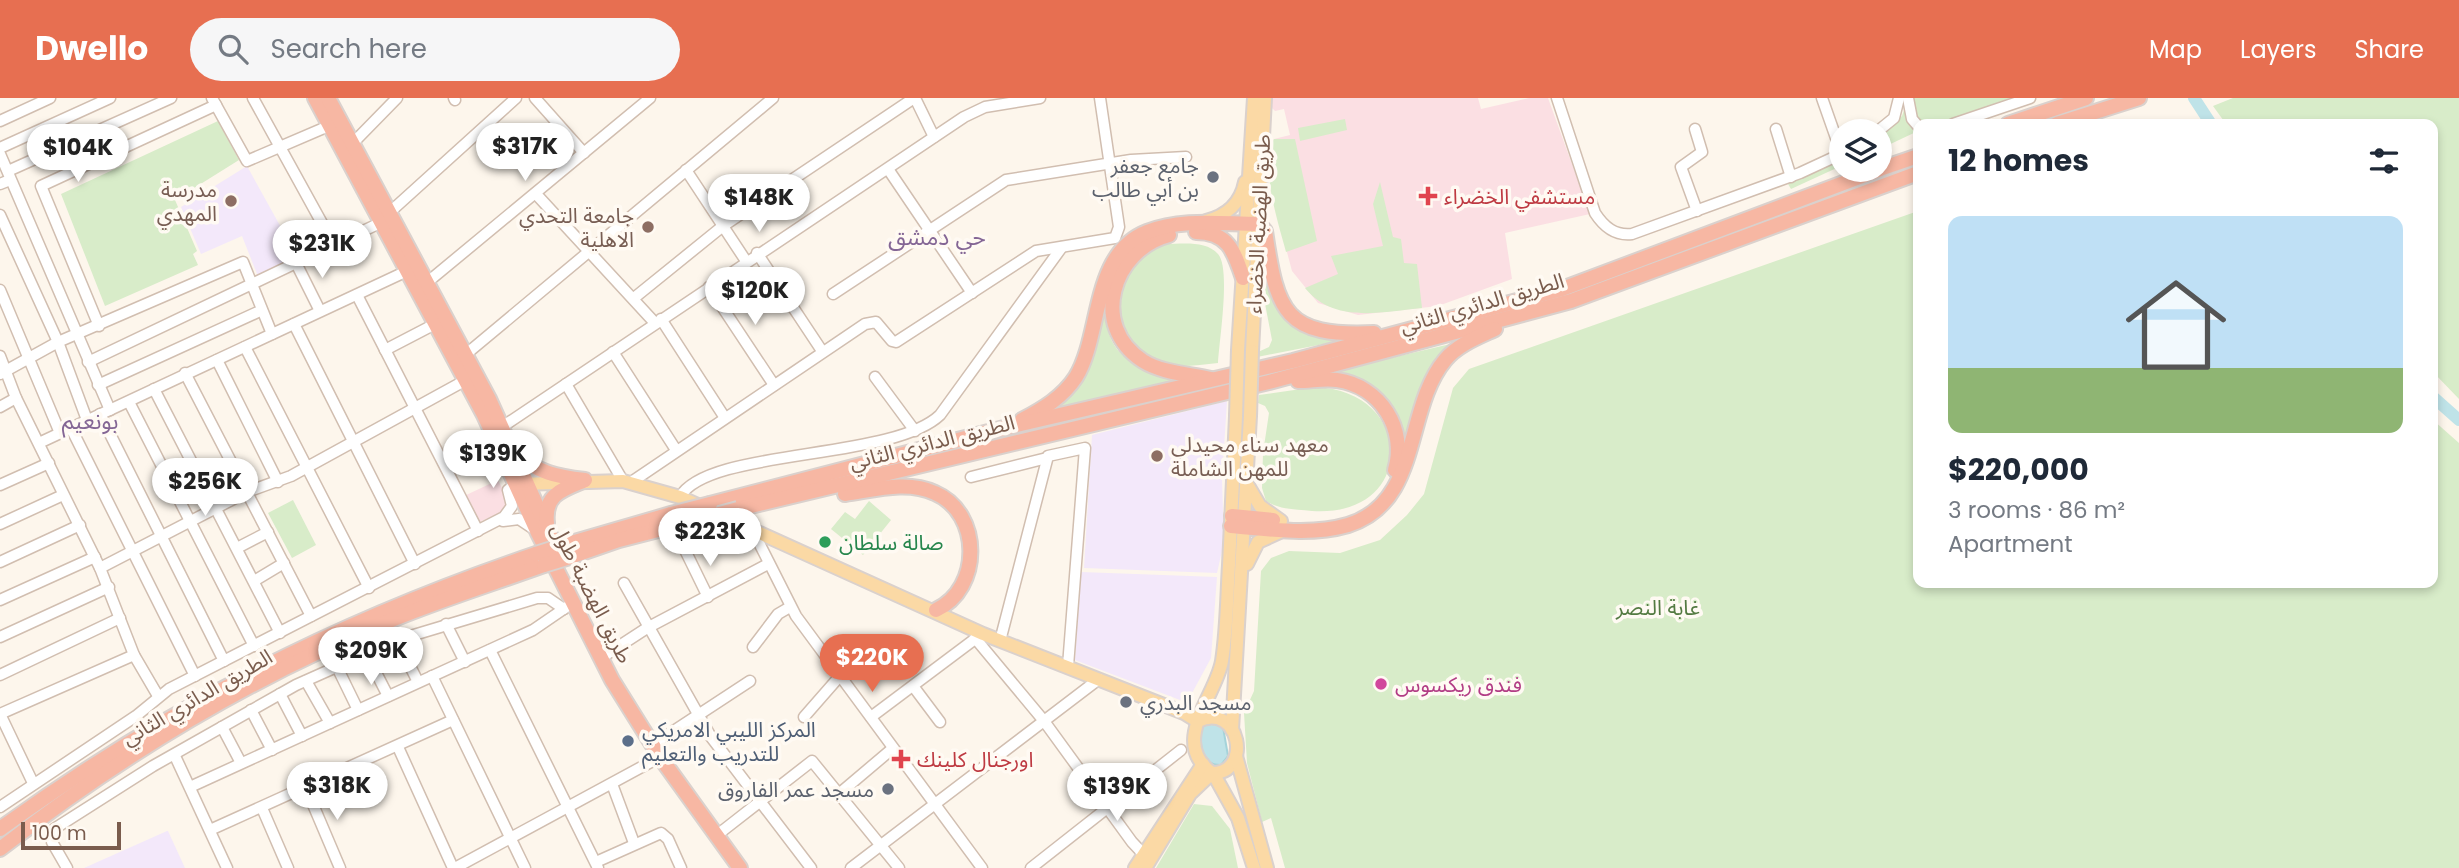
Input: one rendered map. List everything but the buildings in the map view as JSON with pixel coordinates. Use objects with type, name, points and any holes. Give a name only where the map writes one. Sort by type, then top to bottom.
[{"type":"highway","name":"طريق الهضبة طول","points":[[315,98],[386,217],[422,287],[466,355],[510,444],[522,484]]},
{"type":"highway","name":"طريق الهضبة طول","points":[[328,98],[353,143],[407,271],[422,287],[435,324],[522,484],[571,604],[622,697],[660,757],[740,868]]},
{"type":"highway","points":[[2023,119],[2086,98]]},
{"type":"highway","points":[[2073,119],[2139,98]]},
{"type":"highway","name":"الطريق الدائري الثاني","points":[[1892,165],[1913,158]]},
{"type":"highway","name":"الطريق الدائري الثاني","points":[[0,849],[135,755],[271,677],[392,620],[540,560],[791,496],[1269,382],[1525,313],[1620,284],[1913,175]]},
{"type":"highway","name":"الطريق الدائري الثاني","points":[[0,829],[92,765],[169,718],[299,648],[401,603],[710,504],[1009,427],[1216,380],[1403,332],[1608,273],[1845,182]]},
{"type":"highway","points":[[1009,427],[1058,397],[1077,375],[1084,360],[1102,291],[1112,268],[1126,247],[1152,230],[1200,223],[1253,224],[1265,231],[1274,288],[1292,316],[1305,326],[1337,335],[1403,332]]},
{"type":"highway","points":[[1216,380],[1160,368],[1134,354],[1123,341],[1115,324],[1115,286],[1122,269],[1141,246],[1159,238],[1195,232],[1211,232],[1224,238],[1234,252],[1243,278]]},
{"type":"highway","points":[[1238,522],[1349,525],[1366,517],[1381,505],[1406,466],[1425,394],[1445,358],[1461,346],[1525,313]]},
{"type":"highway","points":[[1269,382],[1336,380],[1357,385],[1386,410],[1395,425],[1398,442],[1399,455],[1388,484],[1364,509],[1328,521],[1284,525]]},
{"type":"highway","points":[[510,444],[534,467],[548,473],[585,480]]},
{"type":"highway","points":[[543,532],[550,499],[563,489],[585,480]]},
{"type":"highway","points":[[791,496],[904,487],[937,493],[957,510],[969,533],[971,557],[957,595],[943,613]]},
{"type":"highway","name":"طريق الهضبة طول","points":[[571,604],[657,742],[748,868]]},
{"type":"main road","name":"طريق الهضبة الخضراء","points":[[1238,522],[1247,484],[1250,416],[1254,98]]},
{"type":"main road","name":"طريق الهضبة الخضراء","points":[[1238,522],[1238,350],[1243,278],[1253,224],[1265,98]]},
{"type":"main road","points":[[1200,223],[1222,215],[1236,202],[1244,188],[1253,144]]},
{"type":"main road","points":[[522,484],[585,480],[627,482],[680,496],[943,613],[979,636],[1068,666],[1169,707],[1197,724]]},
{"type":"main road","points":[[1242,578],[1258,542],[1284,525],[1259,506],[1247,484]]},
{"type":"main road","points":[[1238,522],[1242,578],[1232,730],[1236,756],[1266,868]]},
{"type":"main road","points":[[1238,522],[1221,665],[1197,724],[1195,747],[1244,832],[1255,868]]},
{"type":"main road","points":[[1224,637],[1239,638]]},
{"type":"main road","points":[[1197,724],[1205,717],[1221,719],[1232,730]]},
{"type":"main road","points":[[1145,861],[1209,770],[1227,769],[1236,756]]},
{"type":"main road","points":[[1135,868],[1145,861],[1209,770]]},
{"type":"main road","points":[[1190,794],[1203,789],[1224,794]]},
{"type":"street","points":[[0,121],[50,98]]},
{"type":"street","points":[[0,148],[110,98]]},
{"type":"street","points":[[6,179],[171,98]]},
{"type":"street","points":[[253,98],[334,245]]},
{"type":"street","points":[[353,143],[397,98]]},
{"type":"street","points":[[88,362],[296,264],[386,217],[516,98]]},
{"type":"street","points":[[535,98],[584,153]]},
{"type":"street","points":[[422,287],[650,98]]},
{"type":"street","points":[[466,355],[773,98]]},
{"type":"street","points":[[634,298],[723,226],[915,98],[934,137]]},
{"type":"street","points":[[976,98],[979,109]]},
{"type":"street","points":[[502,428],[757,253],[979,109],[1040,98]]},
{"type":"street","points":[[566,384],[627,482],[822,351],[872,321],[896,342],[1030,254],[1108,241],[1118,234],[1100,98]]},
{"type":"street","points":[[1558,98],[1595,213],[1604,226],[1627,235],[1791,177],[1829,159]]},
{"type":"street","points":[[1822,98],[1829,119]]},
{"type":"street","points":[[1968,119],[2030,98]]},
{"type":"street","points":[[1900,99],[1913,121]]},
{"type":"street","points":[[1892,120],[1900,99]]},
{"type":"street","points":[[99,326],[41,186],[214,101],[247,160],[331,125]]},
{"type":"street","points":[[1695,129],[1702,152],[1681,167],[1696,211]]},
{"type":"street","points":[[1776,129],[1791,177]]},
{"type":"street","points":[[0,154],[6,179],[77,335],[98,385],[105,412],[162,537],[224,661]]},
{"type":"street","points":[[833,294],[1009,179],[1109,163],[1186,157]]},
{"type":"street","points":[[888,169],[971,293]]},
{"type":"street","points":[[686,170],[746,261]]},
{"type":"street","points":[[536,194],[658,321],[725,418]]},
{"type":"street","points":[[0,215],[58,342],[87,420]]},
{"type":"street","points":[[680,496],[693,482],[731,470],[915,431],[940,415],[1062,247]]},
{"type":"street","points":[[757,253],[822,351]]},
{"type":"street","points":[[3,372],[32,359],[58,342],[243,262],[260,311],[272,334]]},
{"type":"street","points":[[296,264],[320,311]]},
{"type":"street","points":[[40,443],[407,271]]},
{"type":"street","points":[[709,286],[774,385]]},
{"type":"street","points":[[0,289],[32,359],[60,433]]},
{"type":"street","points":[[357,295],[478,531]]},
{"type":"street","points":[[98,385],[260,311]]},
{"type":"street","points":[[294,324],[415,564]]},
{"type":"street","points":[[385,350],[435,324]]},
{"type":"street","points":[[245,347],[369,588]]},
{"type":"street","points":[[613,352],[676,450]]},
{"type":"street","points":[[0,356],[3,372],[109,587],[134,654],[158,696]]},
{"type":"street","points":[[217,360],[278,482]]},
{"type":"street","points":[[185,373],[311,616]]},
{"type":"street","points":[[875,377],[915,431]]},
{"type":"street","points":[[100,568],[247,492],[278,482],[308,467],[352,440],[466,380]]},
{"type":"street","points":[[154,389],[281,633]]},
{"type":"street","points":[[0,407],[16,398]]},
{"type":"street","points":[[129,402],[254,646]]},
{"type":"street","points":[[71,428],[195,676]]},
{"type":"street","points":[[971,477],[1085,448],[1068,666]]},
{"type":"street","points":[[1000,641],[1047,458]]},
{"type":"street","points":[[0,485],[49,463]]},
{"type":"street","points":[[0,807],[136,716],[158,696],[492,524],[512,510],[508,490],[522,484]]},
{"type":"street","points":[[0,524],[63,495]]},
{"type":"street","points":[[492,524],[519,519],[543,532]]},
{"type":"street","points":[[0,562],[80,524]]},
{"type":"street","points":[[751,527],[790,607],[982,868]]},
{"type":"street","points":[[237,548],[268,532]]},
{"type":"street","points":[[686,552],[708,597]]},
{"type":"street","points":[[0,600],[95,557]]},
{"type":"street","points":[[254,581],[284,563]]},
{"type":"street","points":[[604,656],[647,628],[768,564]]},
{"type":"street","points":[[624,583],[698,716],[811,868]]},
{"type":"street","points":[[0,637],[109,587]]},
{"type":"street","points":[[67,868],[52,842],[54,829],[279,694],[397,640],[446,624],[537,598],[571,604]]},
{"type":"street","points":[[190,787],[490,650],[542,625],[571,604]]},
{"type":"street","points":[[753,648],[778,614],[790,607]]},
{"type":"street","points":[[0,675],[120,618]]},
{"type":"street","points":[[446,624],[465,662]]},
{"type":"street","points":[[871,718],[979,636],[1110,809],[1145,861]]},
{"type":"street","points":[[397,640],[418,682]]},
{"type":"street","points":[[804,717],[839,677],[888,641]]},
{"type":"street","points":[[490,650],[597,865],[634,844],[664,834],[681,868]]},
{"type":"street","points":[[366,653],[388,696]]},
{"type":"street","points":[[33,783],[0,714],[134,654]]},
{"type":"street","points":[[337,667],[358,710]]},
{"type":"street","points":[[432,676],[525,868]]},
{"type":"street","points":[[851,868],[1099,679]]},
{"type":"street","points":[[306,681],[330,723]]},
{"type":"street","points":[[657,742],[750,681]]},
{"type":"street","points":[[913,686],[940,722]]},
{"type":"street","points":[[279,694],[302,736]]},
{"type":"street","points":[[251,710],[272,750]]},
{"type":"street","points":[[210,830],[453,720]]},
{"type":"street","points":[[222,727],[241,763]]},
{"type":"street","points":[[398,747],[454,868],[660,757]]},
{"type":"street","points":[[840,793],[892,749]]},
{"type":"street","points":[[1031,868],[1110,809],[1181,750]]},
{"type":"street","points":[[175,755],[227,868]]},
{"type":"street","points":[[721,832],[812,761],[899,868]]},
{"type":"street","points":[[612,784],[634,844]]},
{"type":"street","points":[[306,788],[340,868]]},
{"type":"street","points":[[262,808],[288,868]]},
{"type":"shaded area","name":"مستشفي الخضراء","points":[[1271,98],[1478,98],[1481,109],[1529,98],[1548,98],[1590,214],[1505,233],[1512,279],[1438,306],[1358,315],[1318,303],[1292,271],[1275,207],[1268,148],[1274,139],[1290,135],[1284,109],[1275,111],[1271,107]]},
{"type":"shaded area","points":[[247,166],[298,258],[259,279],[242,236],[201,254],[181,207]]},
{"type":"shaded area","points":[[1227,401],[1222,479],[1224,542],[1217,573],[1084,568],[1092,435]]},
{"type":"shaded area","points":[[498,480],[507,498],[504,511],[477,523],[462,497]]},
{"type":"shaded area","points":[[1081,572],[1217,577],[1211,658],[1191,695],[1180,700],[1075,660]]},
{"type":"shaded area","points":[[167,831],[185,868],[84,868]]},
{"type":"green space","points":[[1908,98],[2011,98],[1950,119],[1913,119],[1913,133],[1892,143],[1892,125],[1902,116]]},
{"type":"green space","points":[[2233,98],[2459,98],[2459,399],[2438,377],[2438,119],[2222,119],[2213,106]]},
{"type":"green space","points":[[1345,119],[1347,130],[1300,141],[1298,128]]},
{"type":"green space","points":[[218,121],[239,160],[175,200],[197,251],[193,254],[198,265],[105,306],[61,194]]},
{"type":"green space","points":[[1274,139],[1295,139],[1317,241],[1286,252],[1269,178],[1268,163]]},
{"type":"green space","points":[[1829,163],[1829,172],[1791,189],[1788,184]]},
{"type":"green space","points":[[1380,182],[1393,237],[1401,239],[1404,263],[1417,264],[1422,308],[1359,313],[1330,307],[1305,288],[1338,274],[1331,256],[1383,246],[1373,204]]},
{"type":"green space","name":"غابة النصر","points":[[1913,213],[1913,588],[2438,588],[2438,424],[2459,443],[2459,868],[1285,868],[1271,818],[1262,822],[1247,763],[1244,713],[1254,691],[1261,571],[1271,558],[1289,551],[1340,553],[1380,540],[1407,515],[1424,494],[1453,388],[1469,369]]},
{"type":"green space","points":[[1165,244],[1207,247],[1218,254],[1222,262],[1224,289],[1218,363],[1185,366],[1161,364],[1135,349],[1124,334],[1118,317],[1118,300],[1124,283],[1133,267],[1147,254]]},
{"type":"green space","points":[[1261,271],[1273,300],[1288,320],[1309,333],[1339,341],[1257,357],[1258,352],[1269,347],[1272,340]]},
{"type":"green space","points":[[1104,299],[1106,319],[1115,347],[1134,363],[1179,380],[1049,412],[1076,388]]},
{"type":"green space","points":[[1459,342],[1436,361],[1421,386],[1402,466],[1384,405],[1322,374]]},
{"type":"green space","points":[[1315,387],[1348,394],[1372,409],[1387,430],[1391,453],[1386,476],[1371,495],[1346,508],[1312,511],[1288,509],[1266,501],[1262,488],[1263,453],[1269,413],[1265,406],[1258,403],[1259,395]]},
{"type":"green space","points":[[293,500],[316,545],[292,558],[268,513]]},
{"type":"green space","points":[[869,501],[891,520],[863,555],[831,529],[845,512],[855,519]]},
{"type":"green space","points":[[1194,804],[1212,806],[1230,829],[1238,868],[1156,868]]},
{"type":"water","points":[[1212,721],[1223,727],[1228,756],[1221,765],[1208,762],[1202,752],[1201,726]]},
{"type":"waterway","points":[[2194,98],[2208,119]]},
{"type":"waterway","points":[[2438,401],[2459,420]]},
{"type":"place","name":"جامع جعفر بن أبي طالب","points":[[1213,177]]},
{"type":"place","name":"مستشفي الخضراء","points":[[1428,196]]},
{"type":"place","name":"مدرسة المهدي","points":[[231,201]]},
{"type":"place","name":"جامعة التحدي الاهلية","points":[[648,227]]},
{"type":"place","name":"معهد سناء محيدلي للمهن الشاملة","points":[[1157,456]]},
{"type":"place","name":"صالة سلطان","points":[[825,542]]},
{"type":"place","name":"فندق ريكسوس","points":[[1381,684]]},
{"type":"place","name":"مسجد البدري","points":[[1126,702]]},
{"type":"place","name":"المركز الليبي الامريكي للتدريب والتعليم","points":[[628,741]]},
{"type":"place","name":"اورجنال كلينك","points":[[901,759]]},
{"type":"place","name":"مسجد عمر الفاروق","points":[[888,789]]},
{"type":"district","name":"حي دمشق","points":[[937,237]]},
{"type":"district","name":"بونعيم","points":[[90,421]]}]
